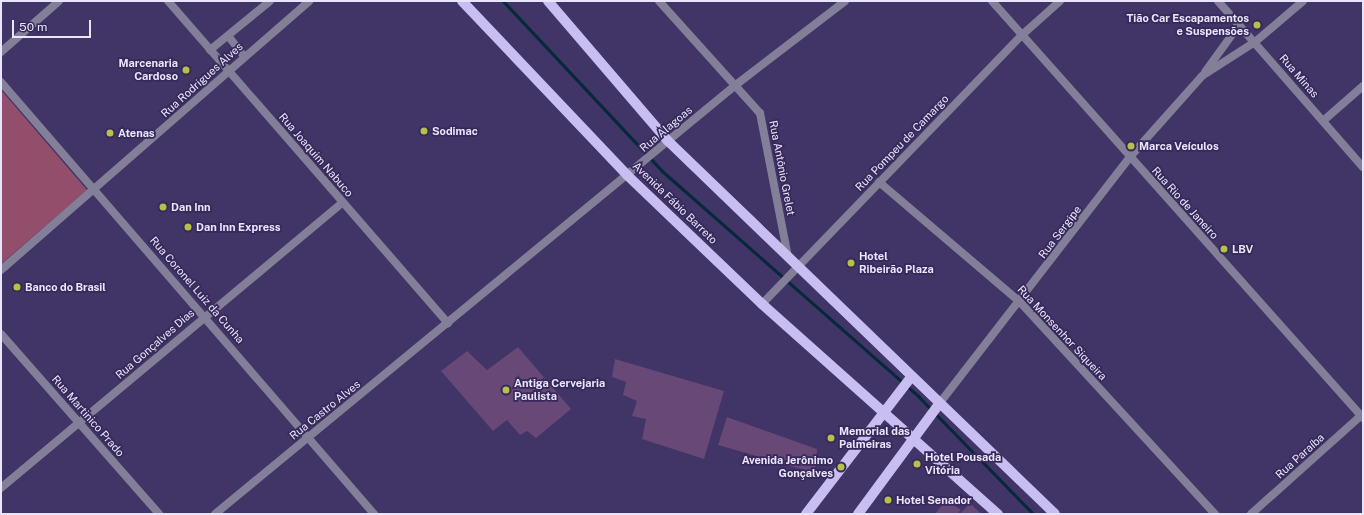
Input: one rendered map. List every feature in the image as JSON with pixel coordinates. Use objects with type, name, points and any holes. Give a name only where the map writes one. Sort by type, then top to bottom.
[{"type":"main road","name":"Avenida Fábio Barreto","points":[[462,1],[627,175],[764,302],[917,434],[998,514]]},
{"type":"main road","points":[[548,1],[666,143],[788,257],[794,270],[908,380],[1055,514]]},
{"type":"main road","points":[[806,514],[908,380]]},
{"type":"main road","points":[[858,514],[937,407]]},
{"type":"street","points":[[1,52],[59,1]]},
{"type":"street","name":"Rua Joaquim Nabuco","points":[[168,1],[342,203],[448,323]]},
{"type":"street","name":"Rua Rodrigues Alves","points":[[210,50],[229,37],[270,1]]},
{"type":"street","name":"Rua Rodrigues Alves","points":[[1,270],[229,72],[244,56],[309,1]]},
{"type":"street","name":"Rua Antônio Grelet","points":[[659,1],[737,84],[760,113],[788,257]]},
{"type":"street","name":"Rua Alagoas","points":[[448,323],[737,84],[845,1]]},
{"type":"street","name":"Rua Rio de Janeiro","points":[[992,1],[1129,158],[1362,416]]},
{"type":"street","name":"Rua Pompeu de Camargo","points":[[764,302],[1022,35],[1060,1]]},
{"type":"street","name":"Rua Minas","points":[[1218,1],[1363,167]]},
{"type":"street","name":"Rua Sergipe","points":[[1202,76],[1255,42],[1302,1]]},
{"type":"street","name":"Rua Sergipe","points":[[937,407],[1020,302],[1129,158],[1202,76],[1239,25]]},
{"type":"street","points":[[229,37],[244,56]]},
{"type":"street","name":"Rua Coronel Luiz da Cunha","points":[[1,82],[310,436],[374,514]]},
{"type":"street","points":[[1324,121],[1363,86]]},
{"type":"street","name":"Rua Monsenhor Siqueira","points":[[879,182],[1020,302],[1215,514]]},
{"type":"street","name":"Rua Gonçalves Dias","points":[[1,488],[80,424],[205,316],[342,203]]},
{"type":"street","name":"Rua Castro Alves","points":[[215,514],[448,323]]},
{"type":"street","name":"Rua Martinico Prado","points":[[1,334],[159,514]]},
{"type":"street","name":"Rua Paraíba","points":[[1251,514],[1362,416]]},
{"type":"shaded area","points":[[1,90],[87,190],[1,264]]},
{"type":"building","name":"Antiga Cervejaria Paulista","points":[[518,347],[571,409],[536,438],[527,431],[520,435],[507,420],[493,431],[441,371],[467,351],[487,370]]},
{"type":"building","points":[[615,359],[724,391],[704,459],[642,439],[646,419],[632,416],[637,401],[623,395],[626,382],[612,377]]},
{"type":"building","points":[[727,417],[817,449],[815,473],[718,445]]},
{"type":"building","points":[[946,500],[961,510],[957,514],[935,514]]},
{"type":"building","points":[[970,503],[981,514],[960,514]]},
{"type":"waterway","points":[[503,1],[662,171],[919,397],[1033,514]]},
{"type":"place","name":"Tião Car Escapamentos e Suspensões","points":[[1257,25]]},
{"type":"place","name":"Marcenaria Cardoso","points":[[186,70]]},
{"type":"place","name":"Sodimac","points":[[424,131]]},
{"type":"place","name":"Atenas","points":[[110,133]]},
{"type":"place","name":"Marca Veículos","points":[[1131,146]]},
{"type":"place","name":"Dan Inn","points":[[163,207]]},
{"type":"place","name":"Dan Inn Express","points":[[188,227]]},
{"type":"place","name":"LBV","points":[[1224,249]]},
{"type":"place","name":"Hotel Ribeirão Plaza","points":[[851,263]]},
{"type":"place","name":"Banco do Brasil","points":[[17,287]]},
{"type":"place","name":"Antiga Cervejaria Paulista","points":[[506,390]]},
{"type":"place","name":"Memorial das Palmeiras","points":[[831,438]]},
{"type":"place","name":"Hotel Pousada Vitória","points":[[917,464]]},
{"type":"place","name":"Avenida Jerônimo Gonçalves","points":[[841,467]]},
{"type":"place","name":"Hotel Senador","points":[[888,500]]}]
